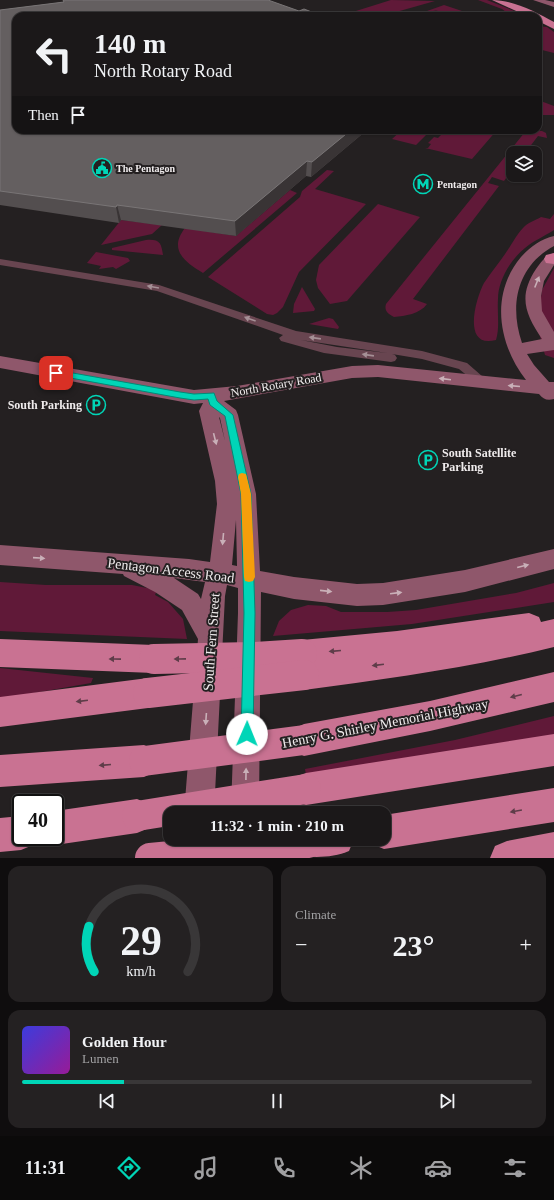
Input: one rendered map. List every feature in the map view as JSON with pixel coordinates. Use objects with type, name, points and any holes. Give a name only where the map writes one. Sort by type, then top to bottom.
[{"type":"highway","points":[[497,0],[525,12]]},
{"type":"highway","points":[[517,0],[554,15]]},
{"type":"highway","points":[[542,20],[554,26]]},
{"type":"highway","points":[[0,712],[148,693],[397,645],[554,625]]},
{"type":"highway","points":[[0,653],[154,660],[246,657],[303,664],[382,665],[492,648],[554,633]]},
{"type":"highway","name":"Henry G. Shirley Memorial Highway","points":[[0,771],[144,761],[304,740],[451,711],[554,687]]},
{"type":"highway","points":[[64,827],[554,750]]},
{"type":"highway","points":[[391,831],[554,805]]},
{"type":"highway","points":[[0,835],[12,834]]},
{"type":"highway","points":[[150,858],[272,846]]},
{"type":"highway","points":[[507,858],[554,849]]},
{"type":"street","points":[[538,0],[554,5]]},
{"type":"street","points":[[551,392],[531,373],[516,350],[511,334],[508,316],[511,288],[520,268],[531,255],[554,240]]},
{"type":"street","points":[[516,350],[554,343],[535,312],[533,302],[535,282],[553,258]]},
{"type":"street","points":[[0,262],[160,288],[276,328],[282,337],[301,345],[421,362],[463,366],[484,383]]},
{"type":"street","name":"North Rotary Road","points":[[0,362],[180,395],[212,399],[237,393],[352,372],[365,371],[378,371],[551,392]]},
{"type":"street","points":[[212,399],[229,415],[246,494],[249,580],[245,806]]},
{"type":"street","name":"South Fern Street","points":[[199,806],[213,596],[217,573],[222,558],[227,504],[226,481],[208,411],[212,399]]},
{"type":"street","name":"Pentagon Access Road","points":[[0,555],[118,563],[217,573],[294,588],[357,595],[409,591],[465,580],[554,559]]},
{"type":"street","points":[[118,563],[144,574],[186,599],[197,613],[211,638]]},
{"type":"street","points":[[196,858],[197,846]]},
{"type":"street","points":[[244,858],[245,846]]},
{"type":"shaded area","points":[[391,0],[435,1],[396,12],[353,12]]},
{"type":"shaded area","points":[[478,0],[487,0],[517,12],[506,12]]},
{"type":"shaded area","points":[[444,5],[465,12],[443,12],[433,10],[439,12],[427,11]]},
{"type":"shaded area","points":[[542,26],[547,27],[554,32],[554,53],[542,50]]},
{"type":"shaded area","points":[[542,102],[554,106],[554,115],[542,115]]},
{"type":"shaded area","points":[[542,131],[546,133],[547,138],[538,136],[530,146],[514,146],[523,134],[542,134]]},
{"type":"shaded area","points":[[398,134],[426,135],[416,145],[392,139]]},
{"type":"shaded area","points":[[442,134],[494,134],[472,159],[425,148],[428,148],[431,144],[428,143],[434,137],[438,138]]},
{"type":"shaded area","points":[[506,156],[506,178],[504,181],[492,177],[488,183],[499,186],[413,299],[427,304],[412,314],[394,317],[387,312],[386,304]]},
{"type":"shaded area","points":[[327,170],[334,171],[315,189],[366,204],[299,272],[283,307],[277,313],[273,315],[267,314],[208,277],[300,197],[302,191]]},
{"type":"shaded area","points":[[290,190],[297,193],[203,273],[185,260],[181,255],[178,249],[178,243],[185,228],[236,236]]},
{"type":"shaded area","points":[[378,204],[420,217],[347,301],[330,304],[318,288],[316,280],[319,265]]},
{"type":"shaded area","points":[[554,214],[554,230],[525,248],[514,258],[506,271],[500,285],[498,330],[496,340],[485,341],[479,337],[475,330],[474,321],[477,300],[484,283],[525,226],[541,217],[550,219]]},
{"type":"shaded area","points":[[121,220],[162,225],[152,234],[101,245]]},
{"type":"shaded area","points":[[146,240],[157,241],[161,247],[163,255],[112,250],[112,248]]},
{"type":"shaded area","points":[[96,252],[128,258],[130,261],[116,269],[113,267],[99,269],[101,266],[87,263]]},
{"type":"shaded area","points":[[554,268],[554,358],[545,355],[537,325],[542,290]]},
{"type":"shaded area","points":[[302,287],[315,309],[314,311],[293,313],[294,304]]},
{"type":"shaded area","points":[[329,318],[333,319],[339,327],[338,329],[309,324]]},
{"type":"shaded area","points":[[0,582],[46,585],[132,585],[157,590],[155,595],[168,602],[183,619],[187,639],[0,631]]},
{"type":"shaded area","points":[[554,583],[554,602],[412,624],[273,636],[279,621],[291,610],[308,605],[326,606],[341,612],[387,612],[416,610],[516,593]]},
{"type":"shaded area","points":[[0,668],[93,678],[91,683],[0,699]]},
{"type":"shaded area","points":[[554,716],[554,740],[306,775],[305,769],[455,740]]},
{"type":"building","name":"The Pentagon","points":[[63,0],[268,0],[299,11],[304,9],[312,12],[12,12],[12,134],[346,134],[312,162],[307,161],[235,221],[0,191],[0,10],[64,2]]},
{"type":"slow traffic","points":[[242,477],[246,494],[249,577]]},
{"type":"place","name":"The Pentagon","points":[[102,168]]},
{"type":"place","name":"Pentagon","points":[[423,184]]},
{"type":"place","name":"South Parking","points":[[96,405]]},
{"type":"place","name":"South Satellite Parking","points":[[428,460]]},
{"type":"route","points":[[56,373],[194,397],[211,395],[213,402],[229,415],[246,494],[250,613],[247,734]]}]
